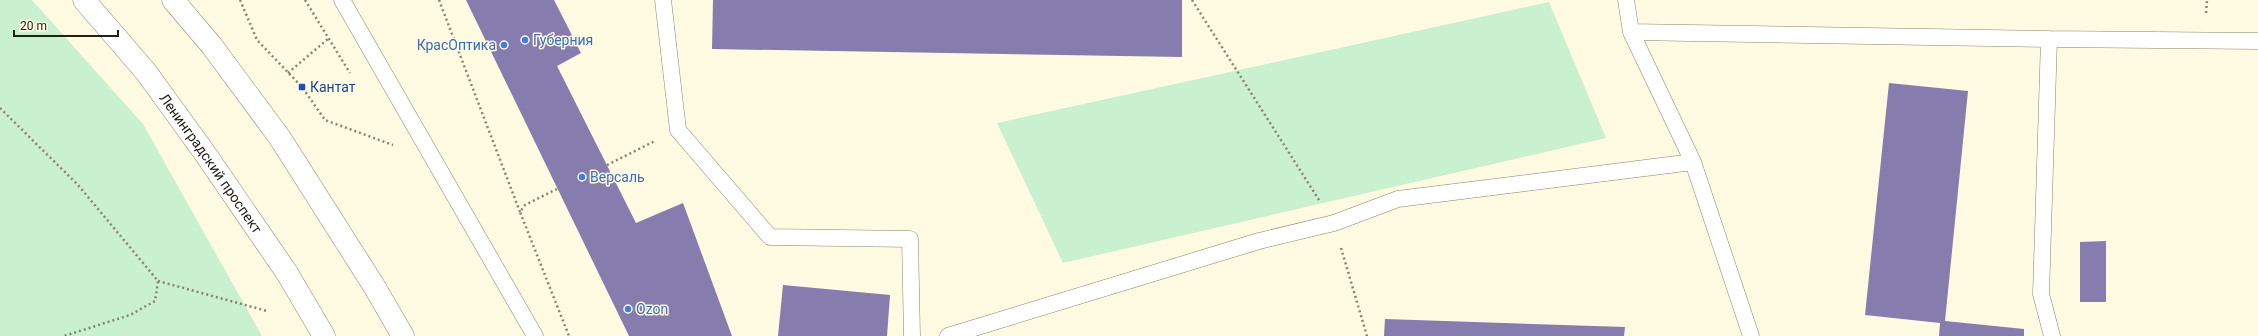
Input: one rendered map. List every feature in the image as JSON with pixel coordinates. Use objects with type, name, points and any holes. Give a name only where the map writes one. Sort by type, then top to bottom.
[{"type":"main road","name":"Ленинградский проспект","points":[[84,0],[146,72],[204,152],[287,273],[324,336]]},
{"type":"main road","points":[[173,0],[212,46],[280,138],[374,286],[403,336]]},
{"type":"lane","points":[[342,0],[535,336]]},
{"type":"lane","points":[[663,0],[678,130],[770,237],[910,239],[912,336]]},
{"type":"lane","points":[[1626,0],[1631,32],[1693,162],[1751,336]]},
{"type":"lane","points":[[1631,32],[2258,41]]},
{"type":"lane","points":[[2049,39],[2041,294],[2052,336]]},
{"type":"lane","points":[[948,336],[1259,241],[1334,223],[1398,199],[1693,162]]},
{"type":"path","points":[[240,0],[257,40],[302,87],[325,120],[397,146]]},
{"type":"path","points":[[439,0],[569,336]]},
{"type":"path","points":[[1192,0],[1334,223],[1367,336]]},
{"type":"path","points":[[288,73],[329,38]]},
{"type":"path","points":[[0,108],[78,185],[158,281],[267,311]]},
{"type":"path","points":[[607,165],[678,130]]},
{"type":"path","points":[[520,212],[526,205],[558,189]]},
{"type":"path","points":[[64,336],[130,315],[155,301],[158,281]]},
{"type":"green space","points":[[0,0],[32,0],[143,124],[262,336],[0,336]]},
{"type":"green space","points":[[1549,2],[1606,138],[1063,263],[997,123]]},
{"type":"building","name":"Версаль","points":[[466,0],[554,0],[581,53],[557,66],[636,223],[683,203],[732,336],[629,336]]},
{"type":"building","points":[[713,0],[1182,0],[1182,57],[712,49]]},
{"type":"building","points":[[1889,83],[1968,91],[1945,321],[2024,329],[2024,336],[1939,336],[1940,323],[1865,315]]},
{"type":"building","points":[[2106,241],[2106,302],[2080,302],[2080,242]]},
{"type":"building","points":[[783,285],[890,295],[887,336],[778,336]]},
{"type":"building","points":[[1385,319],[1625,327],[1624,336],[1384,336]]},
{"type":"place","name":"Губерния","points":[[525,40]]},
{"type":"place","name":"КрасОптика","points":[[504,45]]},
{"type":"place","name":"Кантат","points":[[302,87]]},
{"type":"place","name":"Версаль","points":[[582,177]]},
{"type":"place","name":"Ozon","points":[[628,309]]}]
